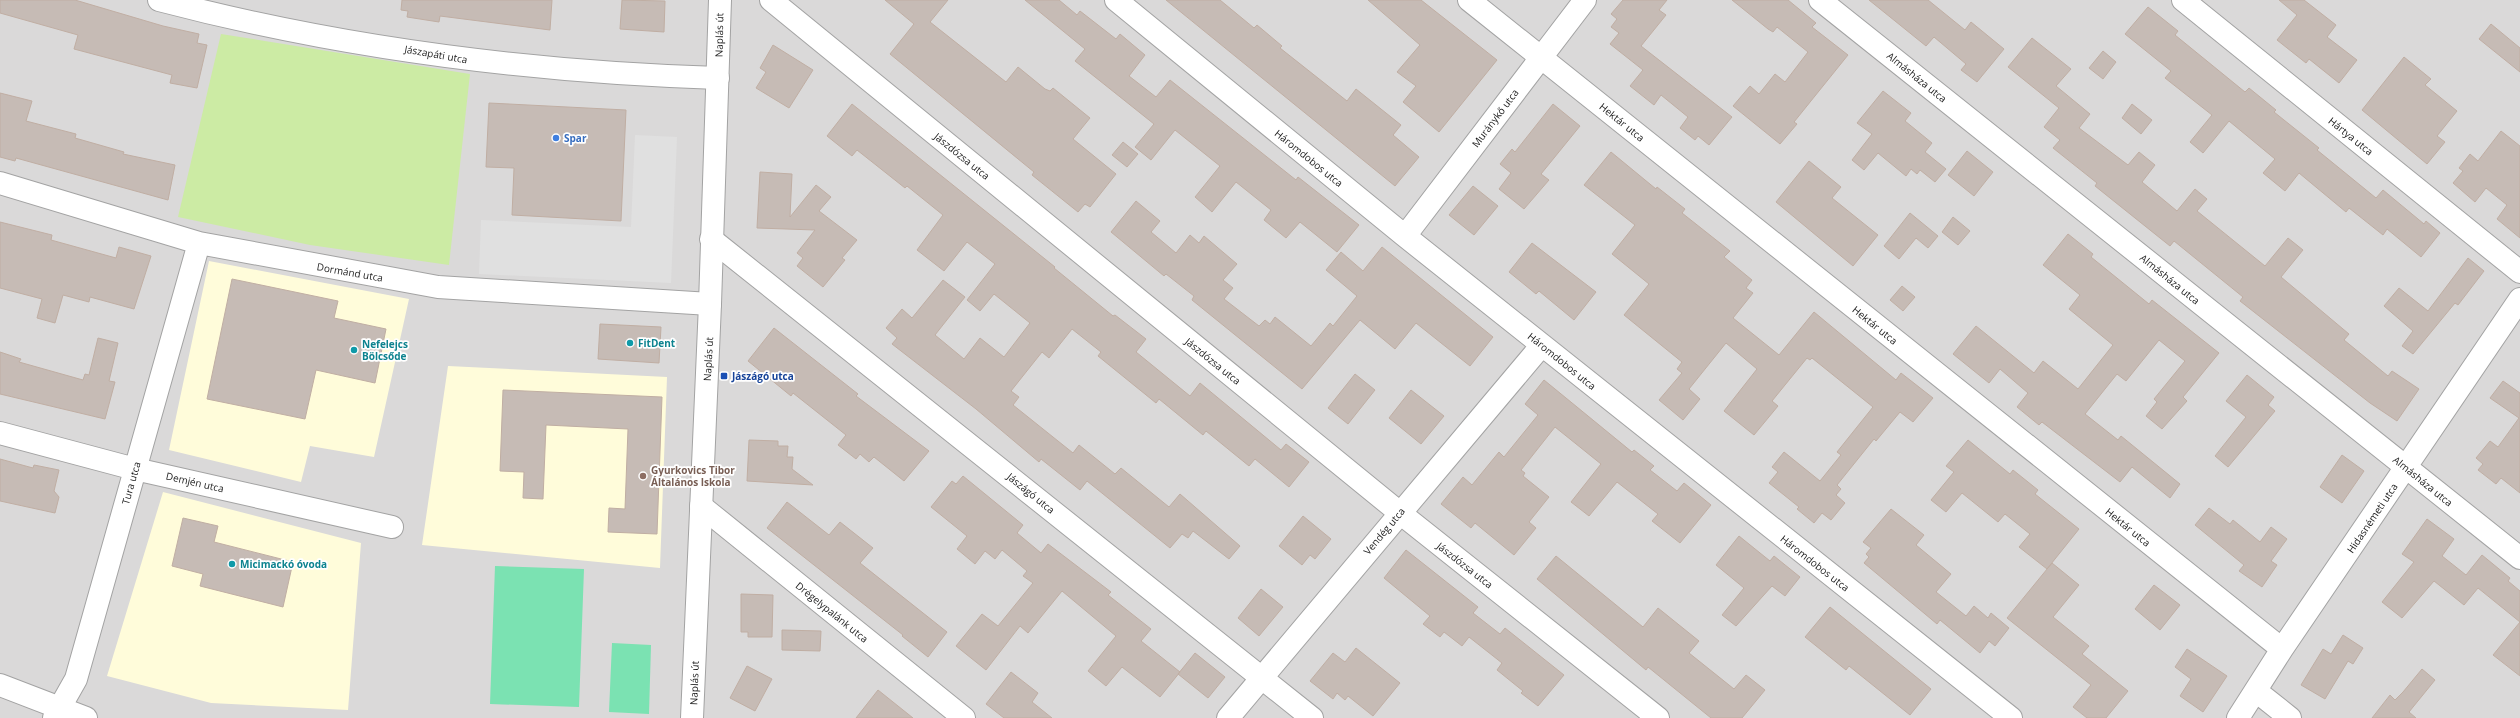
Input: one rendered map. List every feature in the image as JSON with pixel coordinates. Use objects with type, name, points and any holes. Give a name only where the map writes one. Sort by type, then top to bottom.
[{"type":"street","name":"Jászapáti utca","points":[[159,0],[236,20],[473,61],[718,78]]},
{"type":"street","name":"Naplás út","points":[[692,718],[710,304],[720,0]]},
{"type":"street","name":"Jászdózsa utca","points":[[771,0],[1400,513],[1658,718]]},
{"type":"street","name":"Háromdobos utca","points":[[1116,0],[1405,236],[2011,718]]},
{"type":"street","name":"Hektár utca","points":[[1469,0],[2282,649]]},
{"type":"street","name":"Muránykő utca","points":[[1405,236],[1585,0]]},
{"type":"street","name":"Almásháza utca","points":[[1820,0],[2520,558]]},
{"type":"street","name":"Hártya utca","points":[[2182,0],[2520,272]]},
{"type":"street","name":"Dormánd utca","points":[[0,183],[199,243],[438,287],[710,304]]},
{"type":"street","name":"Jászágó utca","points":[[712,239],[1312,718]]},
{"type":"street","name":"Tura utca","points":[[58,713],[76,679],[199,243]]},
{"type":"street","name":"Hidasnémeti utca","points":[[2238,718],[2282,649],[2520,299]]},
{"type":"street","name":"Vendég utca","points":[[1228,718],[1542,345]]},
{"type":"street","name":"Demjén utca","points":[[0,434],[135,469],[392,527]]},
{"type":"street","name":"Drégelypalánk utca","points":[[701,506],[964,718]]},
{"type":"street","points":[[0,685],[58,713],[86,718]]},
{"type":"street","points":[[2256,691],[2290,718]]},
{"type":"shaded area","points":[[0,0],[2520,0],[2520,718],[0,718]]},
{"type":"shaded area","points":[[635,135],[677,137],[671,283],[479,274],[481,220],[631,227]]},
{"type":"shaded area","points":[[209,261],[409,299],[374,457],[310,446],[301,482],[169,450]]},
{"type":"shaded area","points":[[448,366],[667,377],[660,568],[422,545]]},
{"type":"shaded area","points":[[163,492],[361,543],[348,710],[211,703],[107,676]]},
{"type":"green space","points":[[221,34],[470,74],[449,265],[310,245],[178,217]]},
{"type":"green space","points":[[495,566],[584,569],[579,707],[490,704]]},
{"type":"green space","points":[[612,643],[651,645],[649,714],[609,712]]},
{"type":"building","points":[[0,0],[75,0],[163,26],[199,34],[197,43],[207,45],[197,88],[170,83],[172,75],[74,49],[78,35],[0,13]]},
{"type":"building","points":[[402,0],[552,0],[550,30],[440,16],[439,22],[407,17],[408,11],[401,10]]},
{"type":"building","points":[[622,0],[665,1],[664,32],[620,29]]},
{"type":"building","points":[[885,0],[948,0],[930,22],[1006,82],[1018,67],[1045,89],[1050,91],[1053,88],[1090,118],[1073,139],[1116,174],[1090,207],[1085,204],[1078,212],[1032,175],[1034,172],[890,54],[914,24]]},
{"type":"building","points":[[1025,0],[1059,0],[1077,15],[1080,11],[1116,39],[1120,34],[1145,55],[1129,76],[1156,97],[1170,80],[1296,180],[1298,177],[1359,225],[1337,252],[1300,222],[1286,238],[1264,220],[1271,210],[1236,182],[1212,212],[1195,197],[1220,166],[1175,130],[1151,160],[1135,147],[1154,124],[1075,61],[1085,49]]},
{"type":"building","points":[[1166,0],[1220,0],[1254,28],[1257,25],[1282,46],[1280,48],[1347,101],[1356,89],[1401,125],[1393,135],[1419,157],[1395,186]]},
{"type":"building","points":[[1368,0],[1421,0],[1497,60],[1439,132],[1403,102],[1416,86],[1397,72],[1420,45]]},
{"type":"building","points":[[1623,0],[1667,0],[1659,10],[1666,15],[1641,46],[1732,117],[1709,145],[1698,136],[1695,140],[1680,128],[1688,117],[1661,95],[1654,105],[1630,86],[1643,70],[1610,44],[1619,33],[1611,27],[1617,19],[1611,14]]},
{"type":"building","points":[[1732,0],[1788,0],[1816,23],[1812,27],[1848,55],[1794,122],[1797,124],[1780,144],[1733,106],[1750,86],[1759,94],[1775,74],[1785,82],[1808,52],[1777,27],[1773,32],[1768,29]]},
{"type":"building","points":[[1869,0],[1928,0],[1965,30],[1971,22],[2004,49],[1977,82],[1961,70],[1966,64],[1934,37],[1926,46]]},
{"type":"building","points":[[2279,0],[2304,0],[2336,25],[2327,37],[2357,60],[2339,83],[2309,59],[2306,63],[2277,40],[2297,15]]},
{"type":"building","points":[[2148,7],[2178,31],[2175,35],[2245,92],[2249,88],[2276,110],[2274,112],[2319,148],[2317,150],[2376,198],[2383,190],[2424,224],[2426,221],[2440,233],[2421,257],[2387,229],[2383,235],[2349,208],[2346,212],[2299,173],[2285,191],[2263,173],[2275,159],[2229,121],[2203,153],[2190,142],[2212,115],[2165,78],[2171,71],[2125,34]]},
{"type":"building","points":[[2491,24],[2520,48],[2520,72],[2479,39]]},
{"type":"building","points":[[2032,38],[2071,69],[2056,86],[2090,114],[2079,128],[2128,165],[2139,152],[2155,165],[2142,182],[2177,211],[2195,189],[2207,199],[2197,211],[2265,266],[2288,238],[2303,250],[2281,277],[2349,334],[2344,340],[2388,376],[2392,371],[2419,389],[2397,421],[2370,403],[2240,301],[2243,297],[2174,241],[2170,246],[2095,186],[2097,183],[2053,148],[2060,140],[2044,127],[2059,108],[2008,67]]},
{"type":"building","points":[[773,45],[813,70],[789,108],[756,88],[766,72],[760,68]]},
{"type":"building","points":[[2103,51],[2116,62],[2103,79],[2089,68]]},
{"type":"building","points":[[2404,57],[2431,79],[2425,85],[2457,111],[2437,136],[2445,142],[2427,164],[2362,110]]},
{"type":"building","points":[[1883,91],[1911,113],[1905,121],[1932,143],[1925,152],[1946,169],[1935,182],[1920,170],[1917,174],[1911,169],[1906,176],[1878,153],[1864,170],[1852,160],[1872,134],[1857,123]]},
{"type":"building","points":[[0,93],[32,101],[26,121],[76,134],[75,138],[124,152],[123,154],[175,165],[168,200],[16,158],[15,161],[0,157]]},
{"type":"building","name":"Spar","points":[[489,103],[626,110],[621,221],[512,215],[514,168],[486,167]]},
{"type":"building","points":[[852,104],[1055,267],[1054,268],[1113,316],[1115,315],[1146,339],[1136,352],[1190,396],[1200,383],[1281,450],[1286,444],[1309,462],[1289,487],[1255,459],[1249,466],[1206,431],[1203,435],[1159,399],[1156,403],[1098,356],[1101,352],[1072,329],[1049,358],[1042,352],[1011,391],[1019,397],[1013,405],[1073,453],[1079,445],[1115,474],[1121,468],[1169,507],[1180,494],[1240,546],[1229,559],[1193,531],[1188,538],[1182,534],[1170,548],[1087,481],[1080,490],[1041,459],[1039,462],[976,409],[892,344],[897,338],[886,328],[902,309],[912,318],[943,280],[965,297],[935,335],[964,359],[980,338],[1004,357],[1030,323],[994,294],[980,311],[967,300],[995,264],[967,242],[944,271],[917,250],[943,215],[907,186],[905,188],[857,150],[852,156],[827,136]]},
{"type":"building","points":[[1553,104],[1580,126],[1541,174],[1549,180],[1524,209],[1499,189],[1511,173],[1500,164],[1512,149],[1515,152]]},
{"type":"building","points":[[2132,104],[2152,120],[2141,134],[2122,118]]},
{"type":"building","points":[[2501,131],[2520,146],[2520,238],[2497,219],[2507,205],[2486,188],[2475,202],[2453,183],[2463,171],[2459,168],[2470,154],[2478,161]]},
{"type":"building","points":[[1123,142],[1138,154],[1127,167],[1112,155]]},
{"type":"building","points":[[1967,151],[1993,172],[1974,196],[1948,175]]},
{"type":"building","points":[[1611,152],[1656,189],[1657,187],[1685,209],[1682,213],[1730,251],[1724,257],[1752,280],[1746,288],[1753,293],[1733,318],[1779,355],[1814,312],[1896,380],[1901,373],[1933,398],[1913,422],[1900,412],[1876,441],[1874,439],[1837,485],[1841,489],[1836,495],[1845,503],[1831,520],[1822,513],[1814,523],[1797,509],[1799,507],[1769,483],[1778,472],[1772,467],[1784,452],[1820,481],[1841,455],[1837,452],[1873,407],[1812,358],[1810,360],[1807,358],[1772,401],[1778,406],[1754,435],[1724,411],[1757,369],[1726,343],[1689,389],[1700,399],[1683,420],[1659,400],[1682,373],[1677,369],[1682,362],[1624,315],[1649,284],[1612,254],[1635,225],[1584,185]]},
{"type":"building","points":[[1809,161],[1841,187],[1832,198],[1878,235],[1853,266],[1776,202]]},
{"type":"building","points":[[760,172],[792,174],[790,217],[816,185],[831,197],[819,211],[857,240],[842,258],[845,260],[823,287],[797,266],[803,258],[797,253],[815,230],[757,228]]},
{"type":"building","points":[[1473,186],[1498,206],[1474,235],[1449,215]]},
{"type":"building","points":[[1136,201],[1160,221],[1151,232],[1176,253],[1190,235],[1199,243],[1204,236],[1237,264],[1223,280],[1233,288],[1224,299],[1259,326],[1265,320],[1270,324],[1275,317],[1311,346],[1330,323],[1333,326],[1357,296],[1326,270],[1341,252],[1363,271],[1382,247],[1493,337],[1470,366],[1416,323],[1395,349],[1360,320],[1302,389],[1192,300],[1194,296],[1166,274],[1164,276],[1111,232]]},
{"type":"building","points":[[1910,213],[1938,236],[1928,248],[1916,238],[1899,259],[1884,246]]},
{"type":"building","points":[[1953,217],[1970,231],[1958,245],[1942,232]]},
{"type":"building","points":[[0,222],[52,235],[51,240],[116,258],[119,247],[151,256],[134,309],[90,297],[89,302],[63,295],[55,323],[37,318],[42,299],[0,288]]},
{"type":"building","points":[[2068,234],[2093,254],[2091,257],[2149,304],[2152,300],[2219,353],[2183,397],[2187,401],[2162,429],[2146,416],[2157,402],[2154,399],[2185,361],[2159,340],[2126,381],[2117,374],[2085,414],[2118,440],[2121,436],[2180,484],[2170,498],[2132,467],[2120,482],[2042,422],[2039,425],[2017,407],[2028,393],[2000,369],[1989,383],[1953,354],[1976,326],[2034,373],[2043,361],[2078,389],[2113,345],[2069,309],[2080,295],[2043,265]]},
{"type":"building","points":[[1532,243],[1596,292],[1574,320],[1539,291],[1536,294],[1509,272]]},
{"type":"building","points":[[2468,258],[2484,271],[2458,305],[2455,303],[2413,354],[2402,346],[2413,331],[2384,306],[2399,288],[2428,311]]},
{"type":"building","name":"Nefelejcs Bölcsőde","points":[[232,279],[338,301],[334,318],[386,329],[375,383],[316,370],[305,419],[207,399]]},
{"type":"building","points":[[1902,286],[1915,297],[1903,311],[1890,300]]},
{"type":"building","name":"FitDent","points":[[600,324],[661,327],[659,363],[598,359]]},
{"type":"building","points":[[774,328],[858,394],[856,396],[929,451],[904,481],[874,457],[869,462],[860,454],[856,459],[838,445],[846,435],[793,393],[791,396],[748,361]]},
{"type":"building","points":[[98,338],[118,343],[109,381],[115,382],[105,419],[0,394],[0,352],[21,359],[19,362],[83,380],[85,374],[89,375]]},
{"type":"building","points":[[1355,374],[1375,390],[1348,424],[1328,408]]},
{"type":"building","points":[[2247,375],[2274,397],[2268,405],[2275,411],[2228,467],[2215,456],[2246,417],[2226,401]]},
{"type":"building","points":[[1544,380],[1632,452],[1634,450],[1654,466],[1650,470],[1677,491],[1684,483],[1711,505],[1680,543],[1652,521],[1658,514],[1617,482],[1589,516],[1571,502],[1601,464],[1555,427],[1521,470],[1525,473],[1523,476],[1549,497],[1529,522],[1536,528],[1514,555],[1475,523],[1471,528],[1441,504],[1463,477],[1472,485],[1499,452],[1504,457],[1538,415],[1525,404]]},
{"type":"building","points":[[2503,381],[2520,393],[2520,493],[2501,478],[2496,484],[2478,470],[2483,464],[2476,458],[2490,441],[2498,447],[2519,418],[2490,398]]},
{"type":"building","name":"Gyurkovics Tibor Általános Iskola","points":[[503,390],[662,397],[657,534],[608,532],[609,508],[625,509],[628,429],[546,425],[543,499],[523,498],[524,472],[500,471]]},
{"type":"building","points":[[1411,390],[1444,416],[1421,444],[1389,418]]},
{"type":"building","points":[[749,440],[778,441],[778,446],[788,446],[787,457],[793,457],[792,469],[813,485],[747,481]]},
{"type":"building","points":[[1968,440],[2010,474],[2013,470],[2038,490],[2035,494],[2079,529],[2047,569],[2019,547],[2030,534],[2005,514],[1998,522],[1962,493],[1946,512],[1931,500],[1954,472],[1946,466]]},
{"type":"building","points":[[2342,455],[2364,471],[2342,503],[2320,487]]},
{"type":"building","points":[[0,459],[33,468],[34,465],[59,470],[54,491],[59,497],[55,513],[0,501]]},
{"type":"building","points":[[963,476],[1023,525],[1017,533],[1041,553],[1048,544],[1111,592],[1108,595],[1151,629],[1141,641],[1180,672],[1160,697],[1122,667],[1106,686],[1088,671],[1116,636],[1062,591],[1028,633],[1020,626],[986,670],[956,646],[982,614],[998,626],[1033,583],[1023,576],[1027,571],[1002,550],[995,559],[985,551],[975,564],[957,549],[967,536],[931,507],[952,481],[956,484]]},
{"type":"building","points":[[787,502],[829,535],[840,522],[873,548],[860,563],[947,632],[928,657],[902,636],[903,635],[767,528]]},
{"type":"building","points":[[2209,508],[2230,524],[2233,520],[2260,542],[2271,527],[2287,539],[2271,561],[2277,565],[2262,587],[2239,571],[2244,565],[2195,525]]},
{"type":"building","points":[[1891,509],[1924,535],[1916,545],[1951,574],[1936,592],[1966,616],[1974,606],[1988,618],[1991,613],[2009,628],[1995,646],[1989,641],[1980,653],[1940,620],[1937,624],[1864,563],[1869,557],[1866,554],[1871,548],[1863,542]]},
{"type":"building","points":[[1303,516],[1331,539],[1315,559],[1310,555],[1302,565],[1279,546]]},
{"type":"building","name":"Micimackó óvoda","points":[[183,518],[218,526],[214,542],[293,562],[283,607],[200,586],[203,574],[172,566]]},
{"type":"building","points":[[2427,519],[2454,539],[2442,556],[2466,575],[2482,555],[2510,578],[2508,581],[2520,591],[2520,622],[2478,588],[2464,605],[2434,581],[2402,618],[2382,602],[2414,562],[2402,554]]},
{"type":"building","points":[[1739,536],[1770,561],[1774,556],[1800,577],[1785,596],[1772,586],[1736,626],[1722,615],[1744,588],[1716,565]]},
{"type":"building","points":[[1406,550],[1478,607],[1473,613],[1500,634],[1505,628],[1564,675],[1538,706],[1521,693],[1523,691],[1497,670],[1502,663],[1469,637],[1462,646],[1444,632],[1440,637],[1423,624],[1430,616],[1384,578]]},
{"type":"building","points":[[1556,556],[1643,627],[1658,608],[1699,641],[1689,653],[1734,689],[1746,675],[1765,690],[1742,718],[1711,718],[1648,667],[1646,670],[1537,579]]},
{"type":"building","points":[[2052,563],[2079,585],[2053,617],[2089,646],[2082,654],[2128,691],[2106,718],[2087,718],[2073,707],[2091,685],[2007,618]]},
{"type":"building","points":[[2154,585],[2180,605],[2160,630],[2135,609]]},
{"type":"building","points":[[1261,589],[1283,607],[1259,636],[1238,618]]},
{"type":"building","points":[[741,594],[773,595],[772,637],[748,637],[748,632],[741,632]]},
{"type":"building","points":[[1830,607],[1931,689],[1910,715],[1849,666],[1846,670],[1805,637]]},
{"type":"building","points":[[2520,622],[2520,676],[2493,655]]},
{"type":"building","points":[[782,630],[821,631],[820,651],[782,650]]},
{"type":"building","points":[[2343,635],[2363,648],[2353,664],[2348,661],[2325,699],[2301,685],[2323,649],[2331,654]]},
{"type":"building","points":[[1356,648],[1400,683],[1373,716],[1348,696],[1345,700],[1337,693],[1333,699],[1310,681],[1333,653],[1345,662]]},
{"type":"building","points":[[2187,649],[2227,676],[2203,712],[2180,696],[2191,679],[2175,667]]},
{"type":"building","points":[[1195,653],[1225,677],[1208,698],[1178,674]]},
{"type":"building","points":[[747,666],[772,679],[755,711],[730,698]]},
{"type":"building","points":[[2422,669],[2435,680],[2409,712],[2416,718],[2372,718],[2390,695],[2395,700]]},
{"type":"building","points":[[1011,672],[1038,693],[1032,702],[1052,718],[1004,718],[986,704]]},
{"type":"building","points":[[878,690],[913,718],[856,718]]},
{"type":"place","name":"Spar","points":[[556,138]]},
{"type":"place","name":"FitDent","points":[[630,343]]},
{"type":"place","name":"Nefelejcs Bölcsőde","points":[[354,350]]},
{"type":"place","name":"Jászágó utca","points":[[724,376]]},
{"type":"place","name":"Gyurkovics Tibor Általános Iskola","points":[[643,476]]},
{"type":"place","name":"Micimackó óvoda","points":[[232,564]]}]
